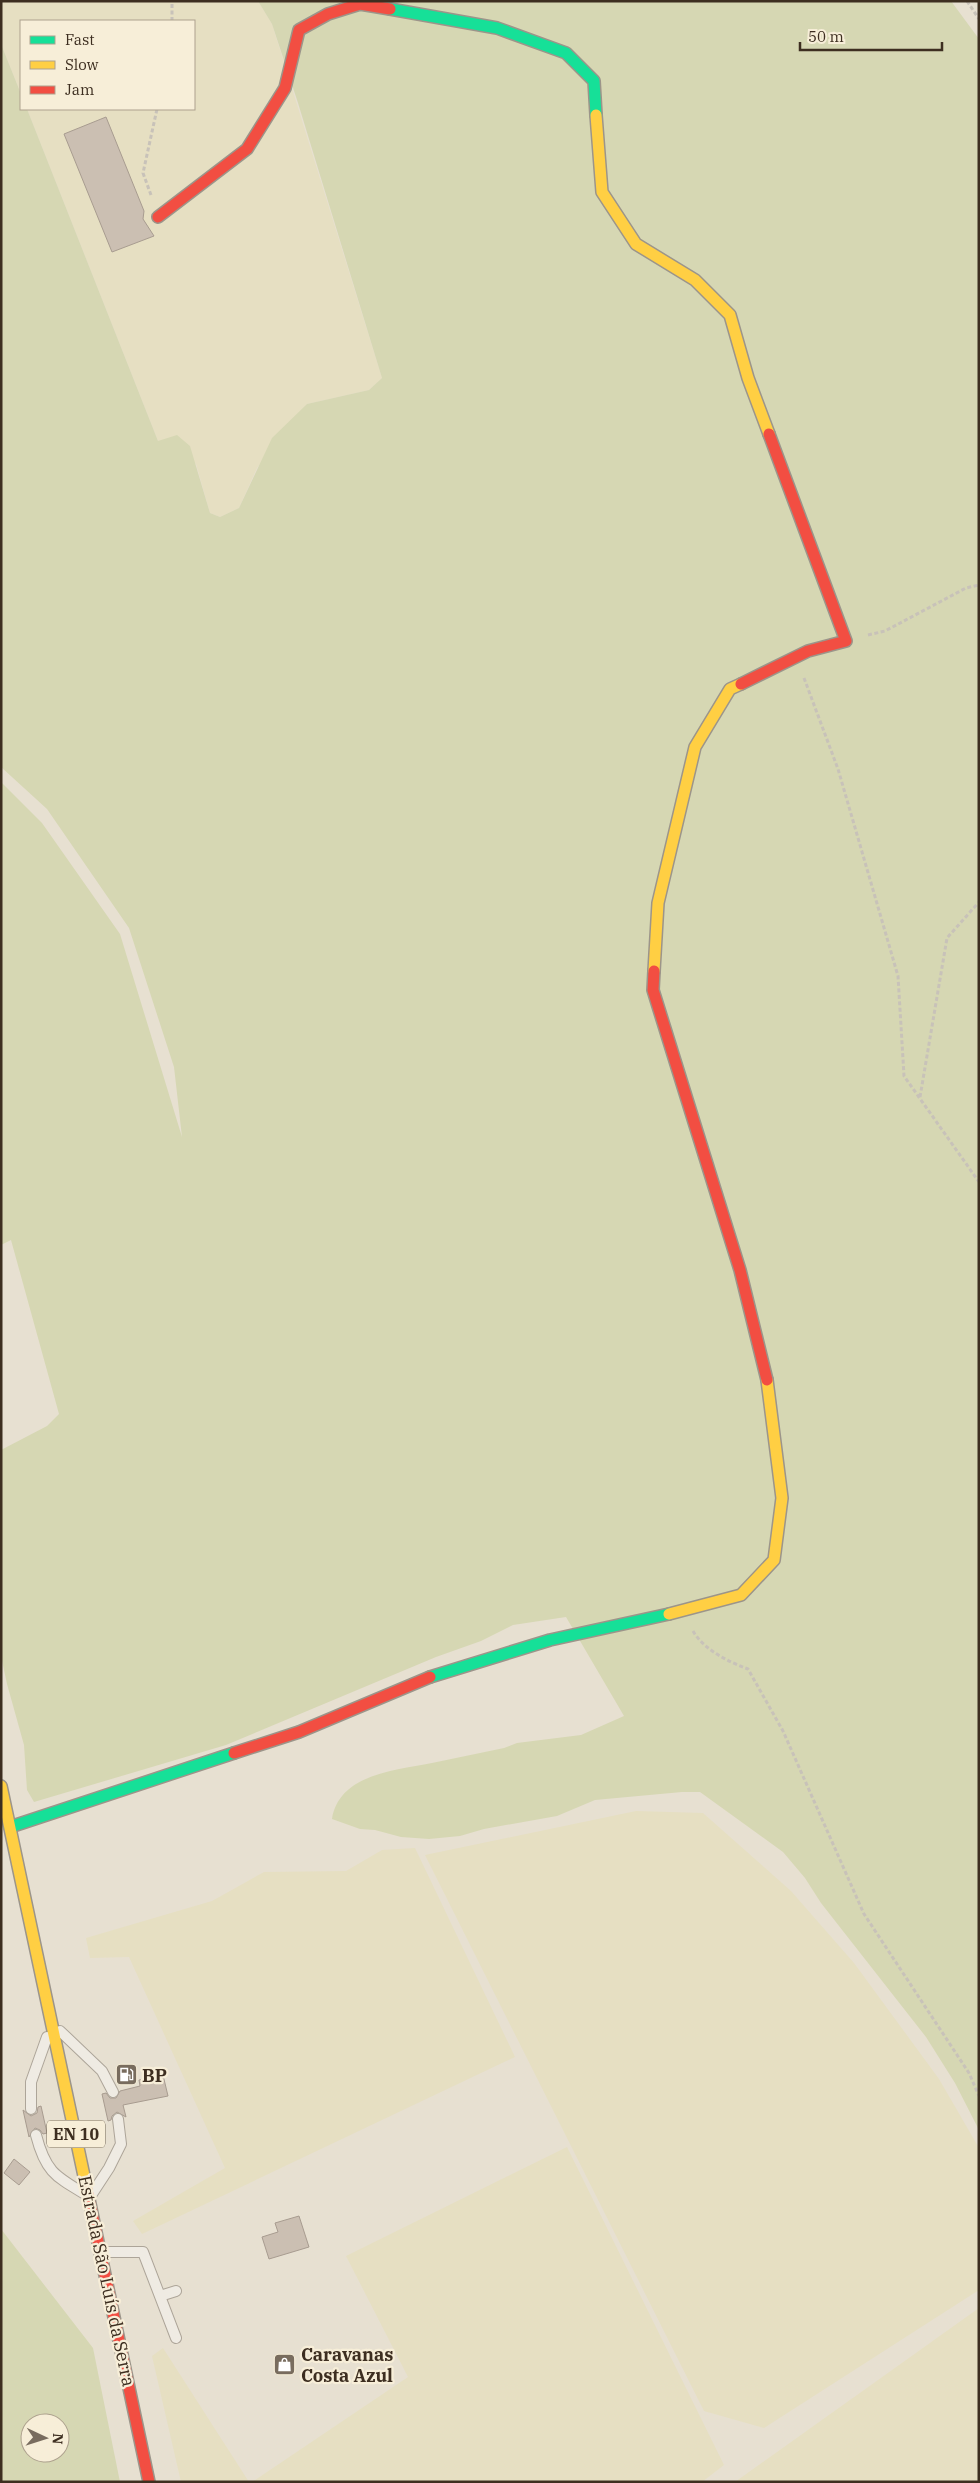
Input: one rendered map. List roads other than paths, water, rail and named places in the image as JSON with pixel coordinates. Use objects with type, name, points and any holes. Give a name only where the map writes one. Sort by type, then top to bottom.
[{"type":"street","points":[[10,1827],[299,1732],[423,1679],[550,1640],[682,1611],[742,1595],[774,1560],[782,1498],[770,1394],[740,1270],[653,990],[658,903],[695,747],[730,689],[796,656],[846,640],[748,378],[730,315],[695,280],[636,244],[602,192],[594,81],[566,53],[497,28],[360,4],[328,14],[299,30],[285,88],[247,149],[158,216]]},
{"type":"street","name":"Estrada São Luís da Serra","points":[[1,1786],[90,2197],[149,2482]]},
{"type":"lane","points":[[31,2108],[31,2082],[52,2024],[102,2071],[113,2092]]},
{"type":"lane","points":[[36,2135],[41,2156],[51,2172],[90,2197],[110,2168],[121,2144],[118,2119]]},
{"type":"lane","points":[[101,2252],[143,2252],[176,2338]]},
{"type":"lane","points":[[160,2296],[176,2291]]},
{"type":"place","name":"BP","points":[[126,2075]]},
{"type":"place","name":"Caravanas Costa Azul","points":[[285,2364]]}]
